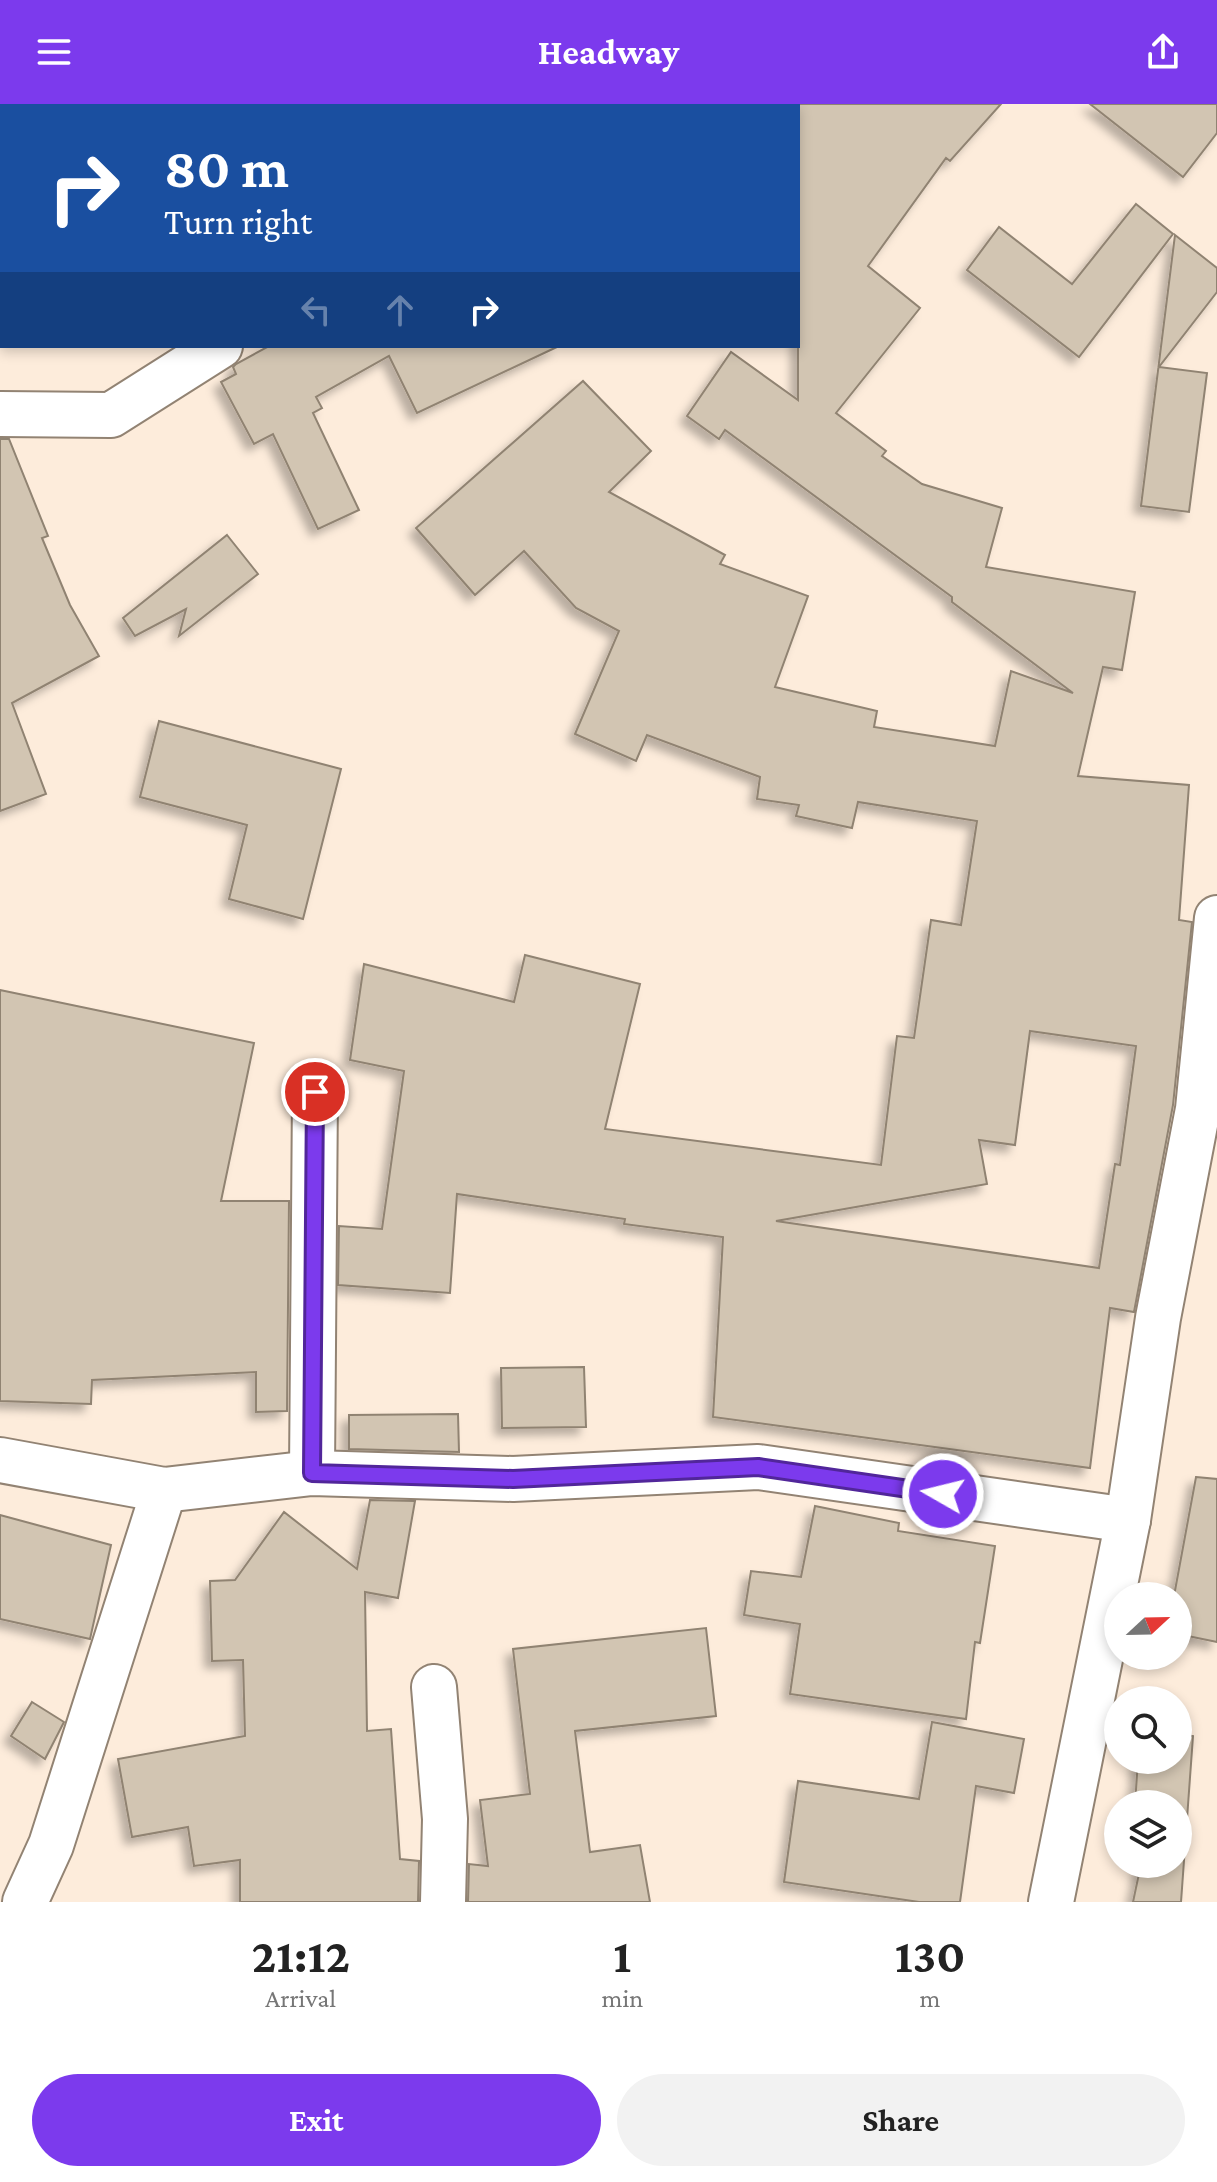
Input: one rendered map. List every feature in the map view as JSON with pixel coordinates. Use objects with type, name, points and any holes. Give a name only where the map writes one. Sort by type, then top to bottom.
[{"type":"street","points":[[0,414],[111,415],[217,348]]},
{"type":"street","points":[[1051,1902],[1090,1727],[1128,1520],[1158,1318],[1198,1109],[1217,918]]},
{"type":"street","points":[[312,1473],[315,1092]]},
{"type":"street","points":[[0,1460],[164,1490],[312,1473],[513,1479],[758,1467],[1128,1520]]},
{"type":"street","points":[[25,1902],[51,1845],[164,1490]]},
{"type":"street","points":[[434,1687],[445,1819],[443,1902]]},
{"type":"building","points":[[800,104],[1001,104],[950,161],[946,158],[868,266],[920,308],[836,413],[886,451],[882,456],[922,484],[1002,508],[986,567],[1135,592],[1122,670],[1103,667],[1078,776],[1189,785],[1179,920],[1192,922],[1173,1105],[1134,1312],[1110,1308],[1090,1468],[713,1417],[723,1237],[624,1224],[625,1219],[457,1194],[450,1293],[338,1285],[339,1226],[382,1229],[404,1071],[350,1060],[364,964],[514,1002],[525,955],[640,984],[605,1129],[881,1165],[897,1036],[914,1038],[931,920],[961,925],[977,821],[858,802],[852,828],[796,816],[799,805],[757,799],[760,777],[647,735],[636,761],[575,734],[619,631],[576,608],[524,551],[475,595],[416,528],[583,381],[651,451],[609,492],[725,555],[720,564],[808,596],[775,687],[877,711],[874,727],[995,746],[1011,671],[1073,693],[952,602],[952,597],[725,430],[719,439],[687,416],[731,352],[798,400]],"holes":[[[1030,1031],[1136,1046],[1120,1165],[1115,1164],[1099,1268],[776,1221],[987,1184],[979,1140],[1015,1145]]]},
{"type":"building","points":[[1090,104],[1217,104],[1217,133],[1183,177]]},
{"type":"building","points":[[1136,204],[1173,234],[1079,357],[967,270],[999,227],[1072,284]]},
{"type":"building","points":[[1175,235],[1217,268],[1217,292],[1159,367],[1207,373],[1189,512],[1141,506]]},
{"type":"building","points":[[265,348],[555,348],[417,413],[389,356],[316,397],[322,408],[313,413],[359,510],[318,529],[273,434],[254,444],[221,382],[236,374],[233,367]]},
{"type":"building","points":[[0,439],[9,439],[48,536],[42,538],[70,605],[99,656],[12,703],[46,794],[0,811]]},
{"type":"building","points":[[227,535],[258,574],[179,636],[186,609],[135,636],[123,618]]},
{"type":"building","points":[[159,721],[341,769],[303,919],[229,899],[247,825],[140,797]]},
{"type":"building","points":[[0,990],[254,1043],[221,1201],[289,1201],[287,1411],[256,1412],[256,1372],[92,1380],[91,1404],[0,1401]]},
{"type":"building","points":[[584,1367],[586,1427],[502,1428],[501,1368]]},
{"type":"building","points":[[458,1414],[459,1452],[349,1449],[349,1415]]},
{"type":"building","points":[[1196,1477],[1217,1479],[1217,1642],[1192,1637],[1192,1582],[1177,1582]]},
{"type":"building","points":[[370,1500],[415,1501],[398,1598],[365,1592],[367,1731],[391,1729],[400,1859],[419,1861],[418,1902],[240,1902],[240,1860],[194,1866],[188,1827],[132,1837],[118,1759],[245,1736],[243,1660],[212,1661],[210,1581],[235,1580],[284,1512],[357,1569]]},
{"type":"building","points":[[815,1506],[899,1523],[898,1531],[995,1546],[980,1643],[975,1642],[966,1719],[790,1694],[800,1624],[744,1615],[751,1571],[801,1577]]},
{"type":"building","points":[[0,1515],[111,1545],[90,1639],[0,1619]]},
{"type":"building","points":[[706,1628],[716,1716],[575,1731],[590,1852],[640,1845],[650,1902],[468,1902],[469,1864],[488,1866],[480,1800],[530,1794],[513,1649]]},
{"type":"building","points":[[32,1702],[64,1722],[45,1759],[11,1736]]},
{"type":"building","points":[[932,1722],[1024,1739],[1014,1793],[976,1786],[960,1902],[919,1902],[784,1882],[798,1781],[919,1799]]},
{"type":"building","points":[[1137,1774],[1190,1774],[1189,1790],[1136,1790]]},
{"type":"building","points":[[1138,1878],[1183,1878],[1181,1902],[1133,1902]]},
{"type":"route","points":[[315,1092],[312,1473],[513,1479],[758,1467],[943,1494]]}]
